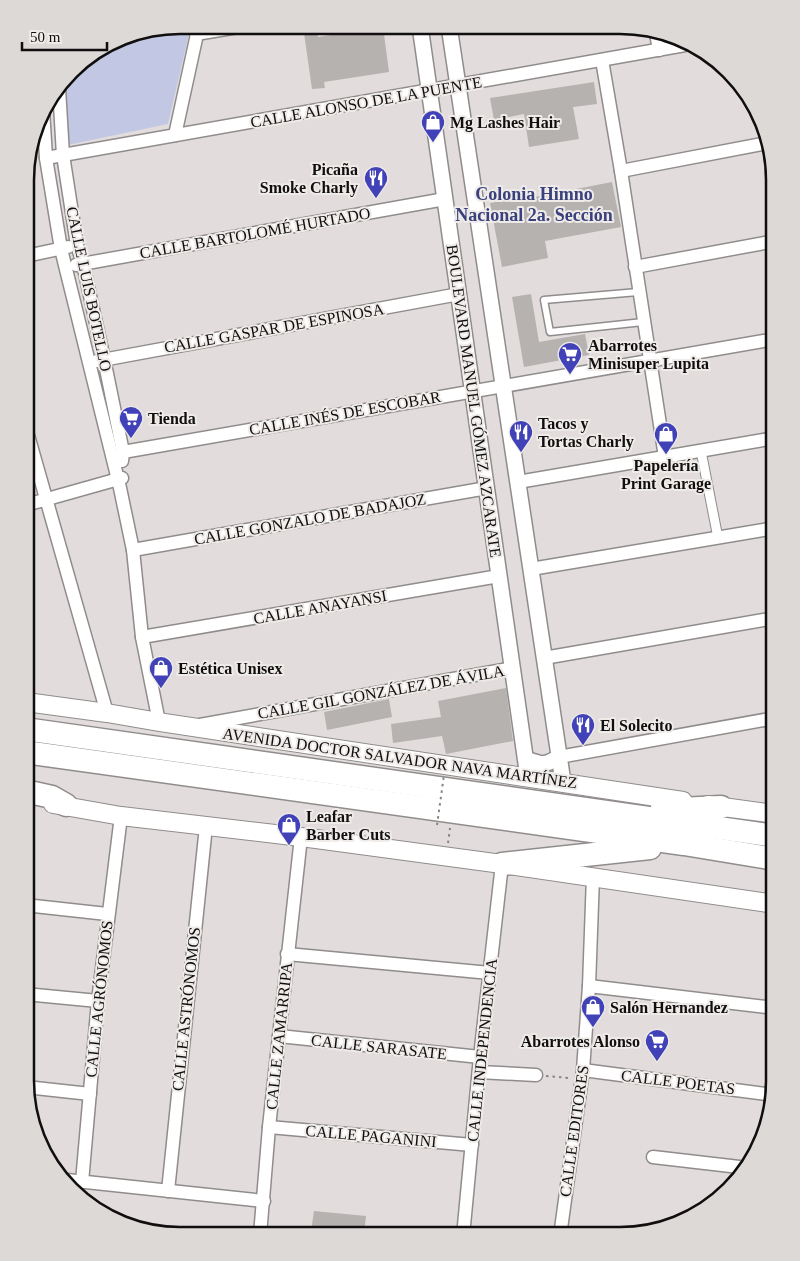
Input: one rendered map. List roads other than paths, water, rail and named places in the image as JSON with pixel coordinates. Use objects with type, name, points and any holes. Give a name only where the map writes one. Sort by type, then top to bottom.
[{"type":"highway","name":"AVENIDA DOCTOR SALVADOR NAVA MARTÍNEZ","points":[[34,730],[766,835]]},
{"type":"highway","points":[[34,753],[684,844],[766,858]]},
{"type":"highway","points":[[34,793],[52,797],[66,805]]},
{"type":"highway","points":[[511,798],[679,809],[720,807]]},
{"type":"highway","points":[[502,864],[684,844]]},
{"type":"main road","name":"AVENIDA DOCTOR SALVADOR NAVA MARTÍNEZ","points":[[34,703],[766,813]]},
{"type":"main road","points":[[34,801],[66,805],[121,816],[301,837],[593,876],[766,903]]},
{"type":"street","points":[[175,135],[196,34]]},
{"type":"street","name":"BOULEVARD MANUEL GÓMEZ AZCARATE","points":[[421,34],[528,777]]},
{"type":"street","name":"BOULEVARD MANUEL GÓMEZ AZCARATE","points":[[450,34],[563,782]]},
{"type":"street","points":[[657,39],[659,50]]},
{"type":"street","name":"CALLE ALONSO DE LA PUENTE","points":[[46,158],[679,46]]},
{"type":"street","points":[[602,60],[621,171],[664,457]]},
{"type":"street","name":"CALLE LUIS BOTELLO","points":[[60,97],[63,155],[78,246],[123,452],[120,482]]},
{"type":"street","name":"CALLE LUIS BOTELLO","points":[[44,127],[46,158],[61,249],[120,482],[133,550],[142,637],[159,722]]},
{"type":"street","points":[[621,171],[761,144]]},
{"type":"street","name":"CALLE BARTOLOMÉ HURTADO","points":[[66,268],[445,200]]},
{"type":"street","points":[[635,267],[766,243]]},
{"type":"street","points":[[34,254],[78,246]]},
{"type":"street","name":"CALLE GASPAR DE ESPINOSA","points":[[90,364],[458,294]]},
{"type":"street","name":"CALLE INÉS DE ESCOBAR","points":[[123,452],[766,340]]},
{"type":"street","points":[[518,482],[766,440]]},
{"type":"street","points":[[701,451],[718,538]]},
{"type":"street","points":[[34,456],[107,713]]},
{"type":"street","points":[[34,503],[120,482]]},
{"type":"street","name":"CALLE GONZALO DE BADAJOZ","points":[[133,550],[487,488]]},
{"type":"street","points":[[531,569],[766,530]]},
{"type":"street","name":"CALLE ANAYANSI","points":[[142,637],[499,576]]},
{"type":"street","points":[[544,658],[766,620]]},
{"type":"street","name":"CALLE GIL GONZÁLEZ DE ÁVILA","points":[[191,727],[513,668]]},
{"type":"street","points":[[526,759],[543,765],[559,757],[766,720]]},
{"type":"street","name":"CALLE AGRÓNOMOS","points":[[82,1182],[107,914],[121,816]]},
{"type":"street","name":"CALLE ASTRÓNOMOS","points":[[168,1191],[206,826]]},
{"type":"street","name":"CALLE ZAMARRIPA","points":[[261,1227],[278,1036],[301,837]]},
{"type":"street","name":"CALLE INDEPENDENCIA","points":[[464,1227],[480,1057],[502,864]]},
{"type":"street","name":"CALLE EDITORES","points":[[561,1227],[582,1074],[589,986],[593,876]]},
{"type":"street","points":[[34,906],[107,914]]},
{"type":"street","points":[[287,954],[490,973]]},
{"type":"street","points":[[589,986],[766,1007]]},
{"type":"street","points":[[34,995],[98,1001]]},
{"type":"street","name":"CALLE SARASATE","points":[[278,1036],[480,1057]]},
{"type":"street","points":[[479,1072],[536,1075]]},
{"type":"street","name":"CALLE POETAS","points":[[582,1074],[766,1093]]},
{"type":"street","points":[[34,1088],[90,1094]]},
{"type":"street","name":"CALLE PAGANINI","points":[[269,1127],[472,1145]]},
{"type":"street","points":[[653,1157],[738,1167]]},
{"type":"street","points":[[74,1181],[264,1201]]},
{"type":"lane","points":[[638,292],[544,300],[550,332],[643,322]]},
{"type":"place","name":"Mg Lashes Hair","points":[[433,143]]},
{"type":"place","name":"Picaña Smoke Charly","points":[[376,199]]},
{"type":"place","name":"Abarrotes Minisuper Lupita","points":[[570,375]]},
{"type":"place","name":"Tienda","points":[[131,439]]},
{"type":"place","name":"Tacos y Tortas Charly","points":[[521,453]]},
{"type":"place","name":"Papelería Print Garage","points":[[666,455]]},
{"type":"place","name":"Estética Unisex","points":[[161,689]]},
{"type":"place","name":"El Solecito","points":[[583,746]]},
{"type":"place","name":"Leafar Barber Cuts","points":[[289,846]]},
{"type":"place","name":"Salón Hernandez","points":[[593,1028]]},
{"type":"place","name":"Abarrotes Alonso","points":[[657,1062]]},
{"type":"district","name":"Colonia Himno Nacional 2a. Sección","points":[[534,204]]}]
